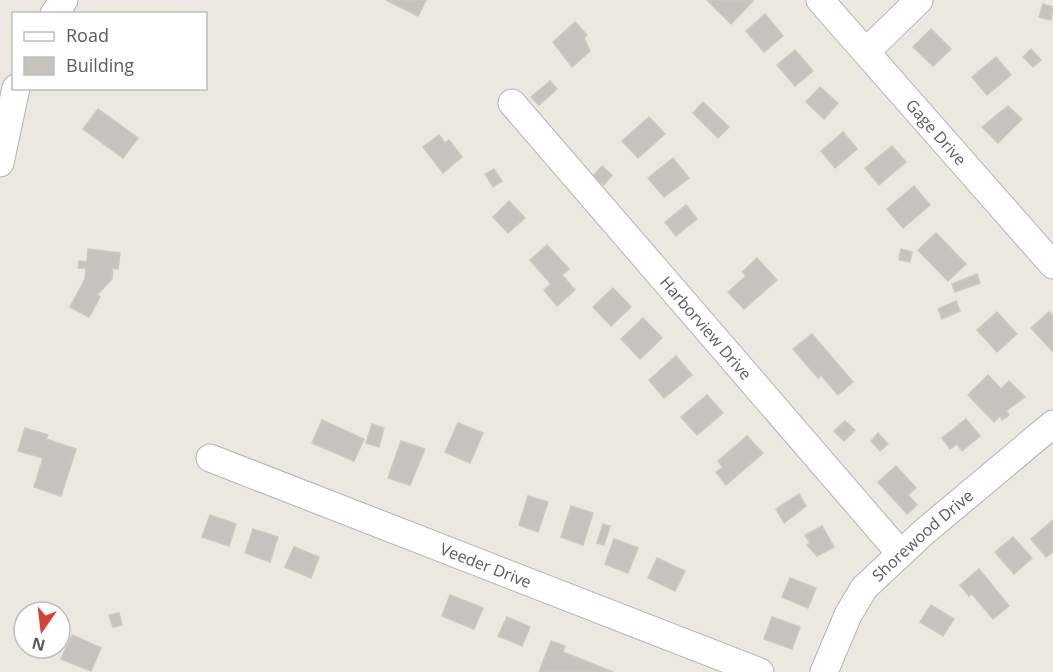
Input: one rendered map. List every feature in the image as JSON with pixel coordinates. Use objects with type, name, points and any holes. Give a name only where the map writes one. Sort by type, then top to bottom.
[{"type":"street","name":"Gage Drive","points":[[820,0],[1053,265]]},
{"type":"street","points":[[866,52],[919,0]]},
{"type":"street","points":[[0,163],[16,90]]},
{"type":"street","name":"Harborview Drive","points":[[512,103],[900,553]]},
{"type":"street","name":"Shorewood Drive","points":[[824,672],[848,615],[864,588],[900,553],[993,472],[1053,424]]},
{"type":"street","name":"Veeder Drive","points":[[210,458],[760,672]]},
{"type":"building","points":[[386,0],[426,0],[418,16]]},
{"type":"building","points":[[707,0],[752,0],[753,1],[731,24]]},
{"type":"building","points":[[1043,4],[1053,7],[1051,20],[1039,17]]},
{"type":"building","points":[[765,14],[783,36],[764,52],[746,31]]},
{"type":"building","points":[[575,22],[587,35],[584,38],[590,51],[572,67],[553,42]]},
{"type":"building","points":[[931,29],[951,49],[933,66],[913,47]]},
{"type":"building","points":[[1031,49],[1041,60],[1033,67],[1023,57]]},
{"type":"building","points":[[795,50],[813,71],[795,86],[777,65]]},
{"type":"building","points":[[996,57],[1011,75],[987,95],[972,77]]},
{"type":"building","points":[[550,81],[557,89],[539,105],[531,97]]},
{"type":"building","points":[[820,87],[838,103],[824,119],[806,102]]},
{"type":"building","points":[[703,102],[729,127],[718,138],[693,113]]},
{"type":"building","points":[[1008,106],[1022,119],[998,143],[982,127]]},
{"type":"building","points":[[98,109],[138,138],[123,158],[83,129]]},
{"type":"building","points":[[649,117],[665,134],[638,158],[622,141]]},
{"type":"building","points":[[843,132],[857,149],[835,168],[821,151]]},
{"type":"building","points":[[439,135],[445,143],[449,140],[462,157],[443,173],[423,147]]},
{"type":"building","points":[[892,146],[906,162],[879,185],[865,168]]},
{"type":"building","points":[[673,158],[689,178],[664,197],[648,178]]},
{"type":"building","points":[[602,166],[612,175],[604,185],[593,176]]},
{"type":"building","points":[[494,169],[502,181],[493,187],[485,174]]},
{"type":"building","points":[[914,186],[930,205],[903,228],[887,209]]},
{"type":"building","points":[[509,201],[525,218],[508,233],[493,217]]},
{"type":"building","points":[[686,205],[697,219],[676,236],[665,222]]},
{"type":"building","points":[[936,233],[966,264],[948,281],[918,250]]},
{"type":"building","points":[[547,245],[569,269],[562,275],[575,290],[557,306],[544,290],[551,284],[530,260]]},
{"type":"building","points":[[88,249],[120,253],[118,269],[113,268],[112,279],[97,295],[100,297],[89,317],[70,307],[85,279],[86,268],[78,268],[79,261],[87,262]]},
{"type":"building","points":[[901,249],[912,252],[910,262],[899,260]]},
{"type":"building","points":[[757,258],[777,280],[744,309],[728,292],[746,276],[742,272]]},
{"type":"building","points":[[977,274],[980,283],[955,292],[952,284]]},
{"type":"building","points":[[613,288],[631,307],[611,326],[593,307]]},
{"type":"building","points":[[956,301],[960,311],[942,319],[938,309]]},
{"type":"building","points":[[997,312],[1017,334],[997,352],[977,330]]},
{"type":"building","points":[[1049,312],[1053,316],[1053,352],[1031,328]]},
{"type":"building","points":[[643,318],[662,338],[640,359],[621,339]]},
{"type":"building","points":[[812,334],[853,382],[838,395],[821,375],[818,378],[793,349]]},
{"type":"building","points":[[676,356],[692,375],[664,398],[649,380]]},
{"type":"building","points":[[988,375],[1001,389],[1009,381],[1025,397],[1006,411],[1009,415],[1002,420],[1000,416],[994,422],[968,395]]},
{"type":"building","points":[[707,395],[723,413],[697,435],[681,417]]},
{"type":"building","points":[[966,419],[980,436],[962,451],[957,444],[950,449],[942,438]]},
{"type":"building","points":[[322,420],[364,439],[354,461],[312,443]]},
{"type":"building","points":[[845,421],[855,430],[844,441],[834,431]]},
{"type":"building","points":[[458,423],[483,433],[470,463],[445,452]]},
{"type":"building","points":[[372,424],[384,428],[379,447],[366,443]]},
{"type":"building","points":[[25,428],[48,435],[46,439],[76,449],[61,496],[34,487],[43,458],[18,451]]},
{"type":"building","points":[[878,433],[888,444],[880,451],[871,441]]},
{"type":"building","points":[[747,436],[763,453],[726,485],[716,472],[723,467],[718,461]]},
{"type":"building","points":[[401,441],[425,449],[410,485],[388,478]]},
{"type":"building","points":[[896,466],[916,488],[908,495],[917,505],[907,514],[878,482]]},
{"type":"building","points":[[799,494],[806,506],[784,523],[776,509]]},
{"type":"building","points":[[528,496],[548,502],[538,532],[519,525]]},
{"type":"building","points":[[571,506],[593,513],[583,545],[561,537]]},
{"type":"building","points":[[210,515],[236,524],[229,546],[202,537]]},
{"type":"building","points":[[1053,520],[1053,552],[1046,557],[1031,539]]},
{"type":"building","points":[[603,524],[610,526],[604,545],[597,543]]},
{"type":"building","points":[[822,526],[834,547],[817,556],[807,545],[810,543],[805,535]]},
{"type":"building","points":[[253,529],[278,537],[270,562],[245,553]]},
{"type":"building","points":[[1013,537],[1032,558],[1014,574],[995,552]]},
{"type":"building","points":[[614,539],[638,548],[628,573],[605,564]]},
{"type":"building","points":[[294,547],[319,557],[311,578],[285,567]]},
{"type":"building","points":[[657,558],[685,571],[675,591],[648,578]]},
{"type":"building","points":[[979,569],[1009,606],[993,619],[972,594],[969,596],[960,585]]},
{"type":"building","points":[[790,578],[816,588],[808,608],[782,597]]},
{"type":"building","points":[[450,595],[483,608],[474,629],[442,616]]},
{"type":"building","points":[[931,605],[954,619],[943,636],[920,622]]},
{"type":"building","points":[[119,613],[122,625],[113,627],[109,615]]},
{"type":"building","points":[[507,617],[530,627],[522,646],[498,636]]},
{"type":"building","points":[[772,617],[800,627],[792,649],[764,639]]},
{"type":"building","points":[[72,635],[101,648],[91,671],[64,660],[72,660]]},
{"type":"building","points":[[551,641],[565,646],[563,652],[613,672],[539,672]]}]
